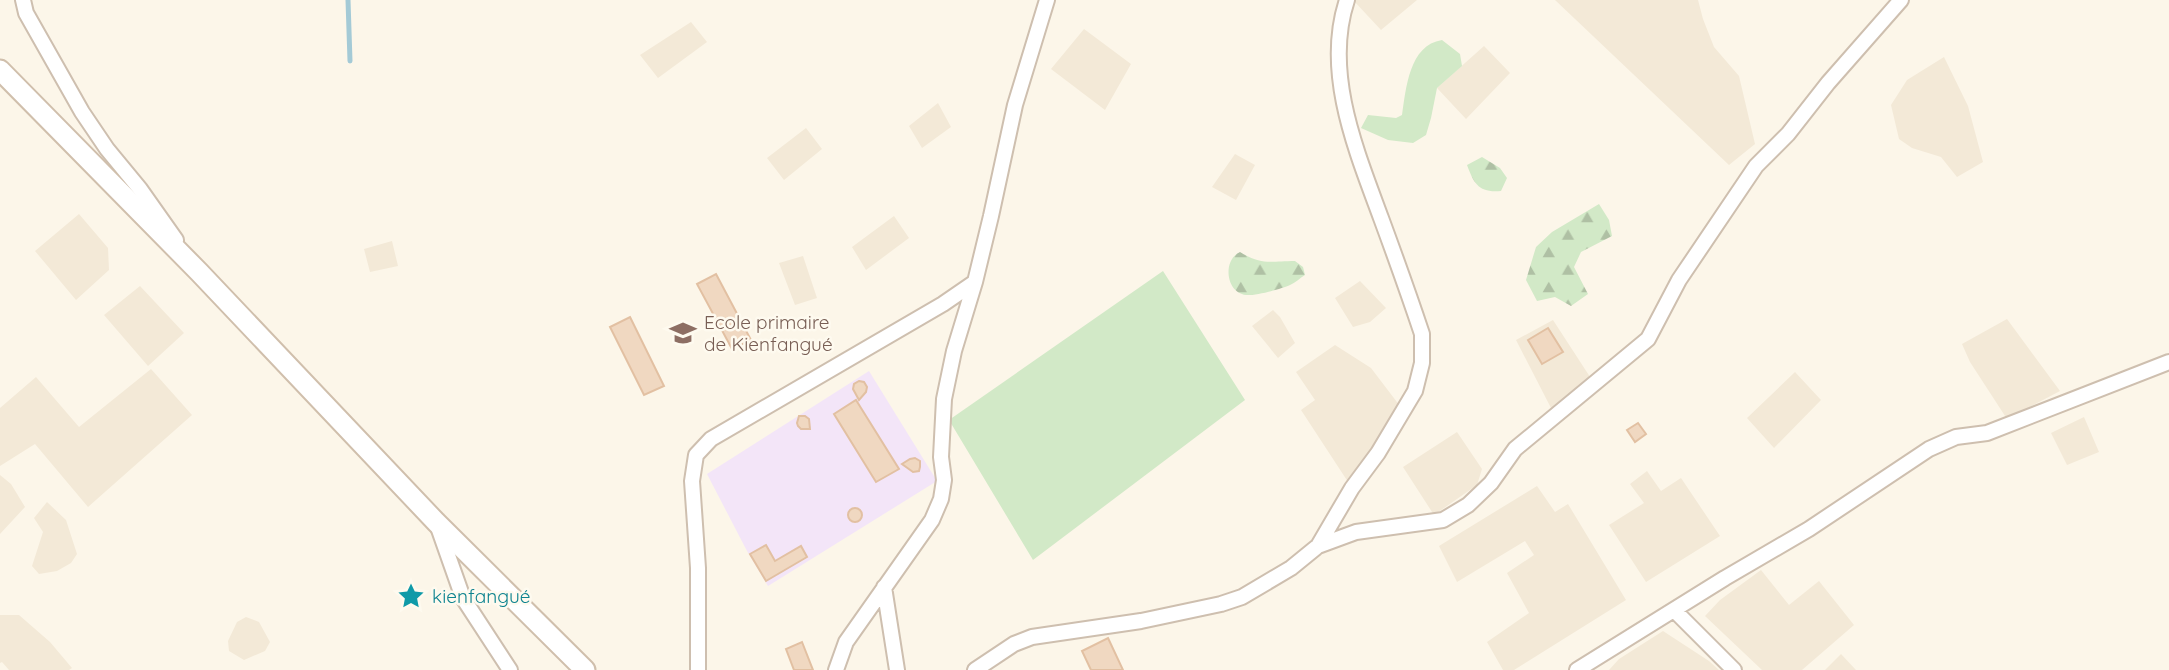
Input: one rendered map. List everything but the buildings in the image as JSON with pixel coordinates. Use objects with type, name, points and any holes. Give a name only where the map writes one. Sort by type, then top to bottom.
[{"type":"main road","points":[[0,70],[199,272],[436,522],[585,670]]},
{"type":"street","points":[[23,0],[26,13],[82,111],[107,149],[140,189],[199,272]]},
{"type":"street","points":[[836,670],[845,642],[932,520],[941,499],[944,480],[941,457],[944,399],[954,351],[975,282],[1015,106],[1047,0]]},
{"type":"street","points":[[1318,546],[1415,391],[1422,363],[1422,334],[1344,107],[1339,36],[1347,0]]},
{"type":"street","points":[[975,670],[1032,637],[1140,621],[1209,607],[1242,597],[1291,568],[1318,546],[1356,532],[1443,520],[1468,505],[1491,483],[1515,449],[1648,339],[1679,280],[1756,166],[1788,134],[1828,83],[1901,0]]},
{"type":"street","points":[[698,670],[698,568],[692,481],[696,455],[711,439],[881,341],[975,282]]},
{"type":"street","points":[[1577,670],[1809,529],[1929,449],[1956,437],[1987,433],[2169,362]]},
{"type":"street","points":[[436,522],[463,598],[510,670]]},
{"type":"street","points":[[884,587],[897,670]]},
{"type":"street","points":[[1674,610],[1734,670]]},
{"type":"shaded area","points":[[1353,0],[1417,0],[1381,30]]},
{"type":"shaded area","points":[[1555,0],[1698,0],[1714,47],[1739,76],[1755,144],[1729,165]]},
{"type":"shaded area","points":[[691,22],[707,42],[658,78],[640,55]]},
{"type":"shaded area","points":[[1084,29],[1131,64],[1105,110],[1051,69]]},
{"type":"shaded area","points":[[1484,46],[1510,73],[1466,119],[1437,88]]},
{"type":"shaded area","points":[[1944,57],[1968,106],[1983,162],[1957,177],[1941,157],[1912,148],[1899,139],[1891,105],[1907,80]]},
{"type":"shaded area","points":[[938,103],[951,127],[922,148],[909,126]]},
{"type":"shaded area","points":[[806,128],[822,149],[784,180],[767,158]]},
{"type":"shaded area","points":[[1235,154],[1255,165],[1236,200],[1212,187]]},
{"type":"shaded area","points":[[79,214],[108,248],[109,270],[76,300],[35,251]]},
{"type":"shaded area","points":[[894,216],[909,238],[866,270],[852,247]]},
{"type":"shaded area","points":[[392,241],[398,266],[370,272],[364,249]]},
{"type":"shaded area","points":[[803,256],[817,298],[795,305],[779,263]]},
{"type":"shaded area","points":[[1360,281],[1386,308],[1370,322],[1353,327],[1335,298]]},
{"type":"shaded area","points":[[140,286],[184,333],[148,366],[104,315]]},
{"type":"shaded area","points":[[1273,310],[1295,343],[1278,358],[1252,326]]},
{"type":"shaded area","points":[[2007,319],[2060,391],[2007,419],[1970,362],[1962,344]]},
{"type":"shaded area","points":[[1553,320],[1592,380],[1563,408],[1551,408],[1516,340]]},
{"type":"shaded area","points":[[1335,345],[1371,368],[1403,410],[1352,488],[1301,410],[1315,400],[1296,372]]},
{"type":"shaded area","points":[[151,369],[192,415],[88,507],[35,444],[0,466],[0,408],[36,377],[79,427]]},
{"type":"shaded area","points":[[869,371],[937,481],[768,586],[707,474]]},
{"type":"shaded area","points":[[1795,372],[1821,400],[1774,448],[1747,418]]},
{"type":"shaded area","points":[[2084,417],[2099,452],[2067,465],[2051,433]]},
{"type":"shaded area","points":[[1457,432],[1482,469],[1477,485],[1434,515],[1403,467]]},
{"type":"shaded area","points":[[1647,471],[1661,491],[1681,478],[1720,536],[1646,582],[1609,525],[1644,503],[1630,484]]},
{"type":"shaded area","points":[[0,475],[11,484],[25,507],[0,534]]},
{"type":"shaded area","points":[[1537,486],[1555,512],[1568,504],[1626,600],[1514,670],[1503,670],[1487,642],[1529,613],[1507,573],[1534,555],[1525,541],[1457,582],[1439,546]]},
{"type":"shaded area","points":[[47,502],[66,520],[77,554],[71,563],[57,571],[39,574],[32,566],[43,532],[34,518]]},
{"type":"shaded area","points":[[1761,570],[1789,605],[1819,581],[1854,625],[1802,670],[1762,670],[1705,616],[1720,600]]},
{"type":"shaded area","points":[[0,615],[19,615],[50,642],[72,668],[9,670],[0,663]]},
{"type":"shaded area","points":[[246,617],[259,622],[270,642],[265,651],[244,660],[229,651],[228,641],[237,622]]},
{"type":"shaded area","points":[[1663,631],[1719,670],[1609,670],[1619,659]]},
{"type":"shaded area","points":[[1841,654],[1856,670],[1825,670]]},
{"type":"green space","points":[[1442,40],[1460,54],[1462,66],[1437,88],[1426,135],[1413,143],[1388,140],[1361,128],[1368,115],[1396,118],[1402,115],[1408,81],[1416,59],[1422,50]]},
{"type":"green space","points":[[1482,157],[1500,168],[1507,178],[1501,191],[1482,189],[1472,177],[1467,165]]},
{"type":"green space","points":[[1599,204],[1609,220],[1612,236],[1581,252],[1574,267],[1588,294],[1571,306],[1555,297],[1537,301],[1526,280],[1536,247],[1552,232]]},
{"type":"green space","points":[[1240,252],[1261,261],[1295,261],[1303,267],[1305,275],[1292,284],[1275,290],[1250,295],[1239,293],[1231,283],[1229,269],[1234,256]]},
{"type":"green space","points":[[1163,271],[1245,400],[1033,560],[949,420]]},
{"type":"waterway","points":[[348,0],[350,61]]},
{"type":"place","name":"Ecole primaire de Kienfangué","points":[[683,333]]},
{"type":"place","name":"kienfangué","points":[[411,596]]}]
